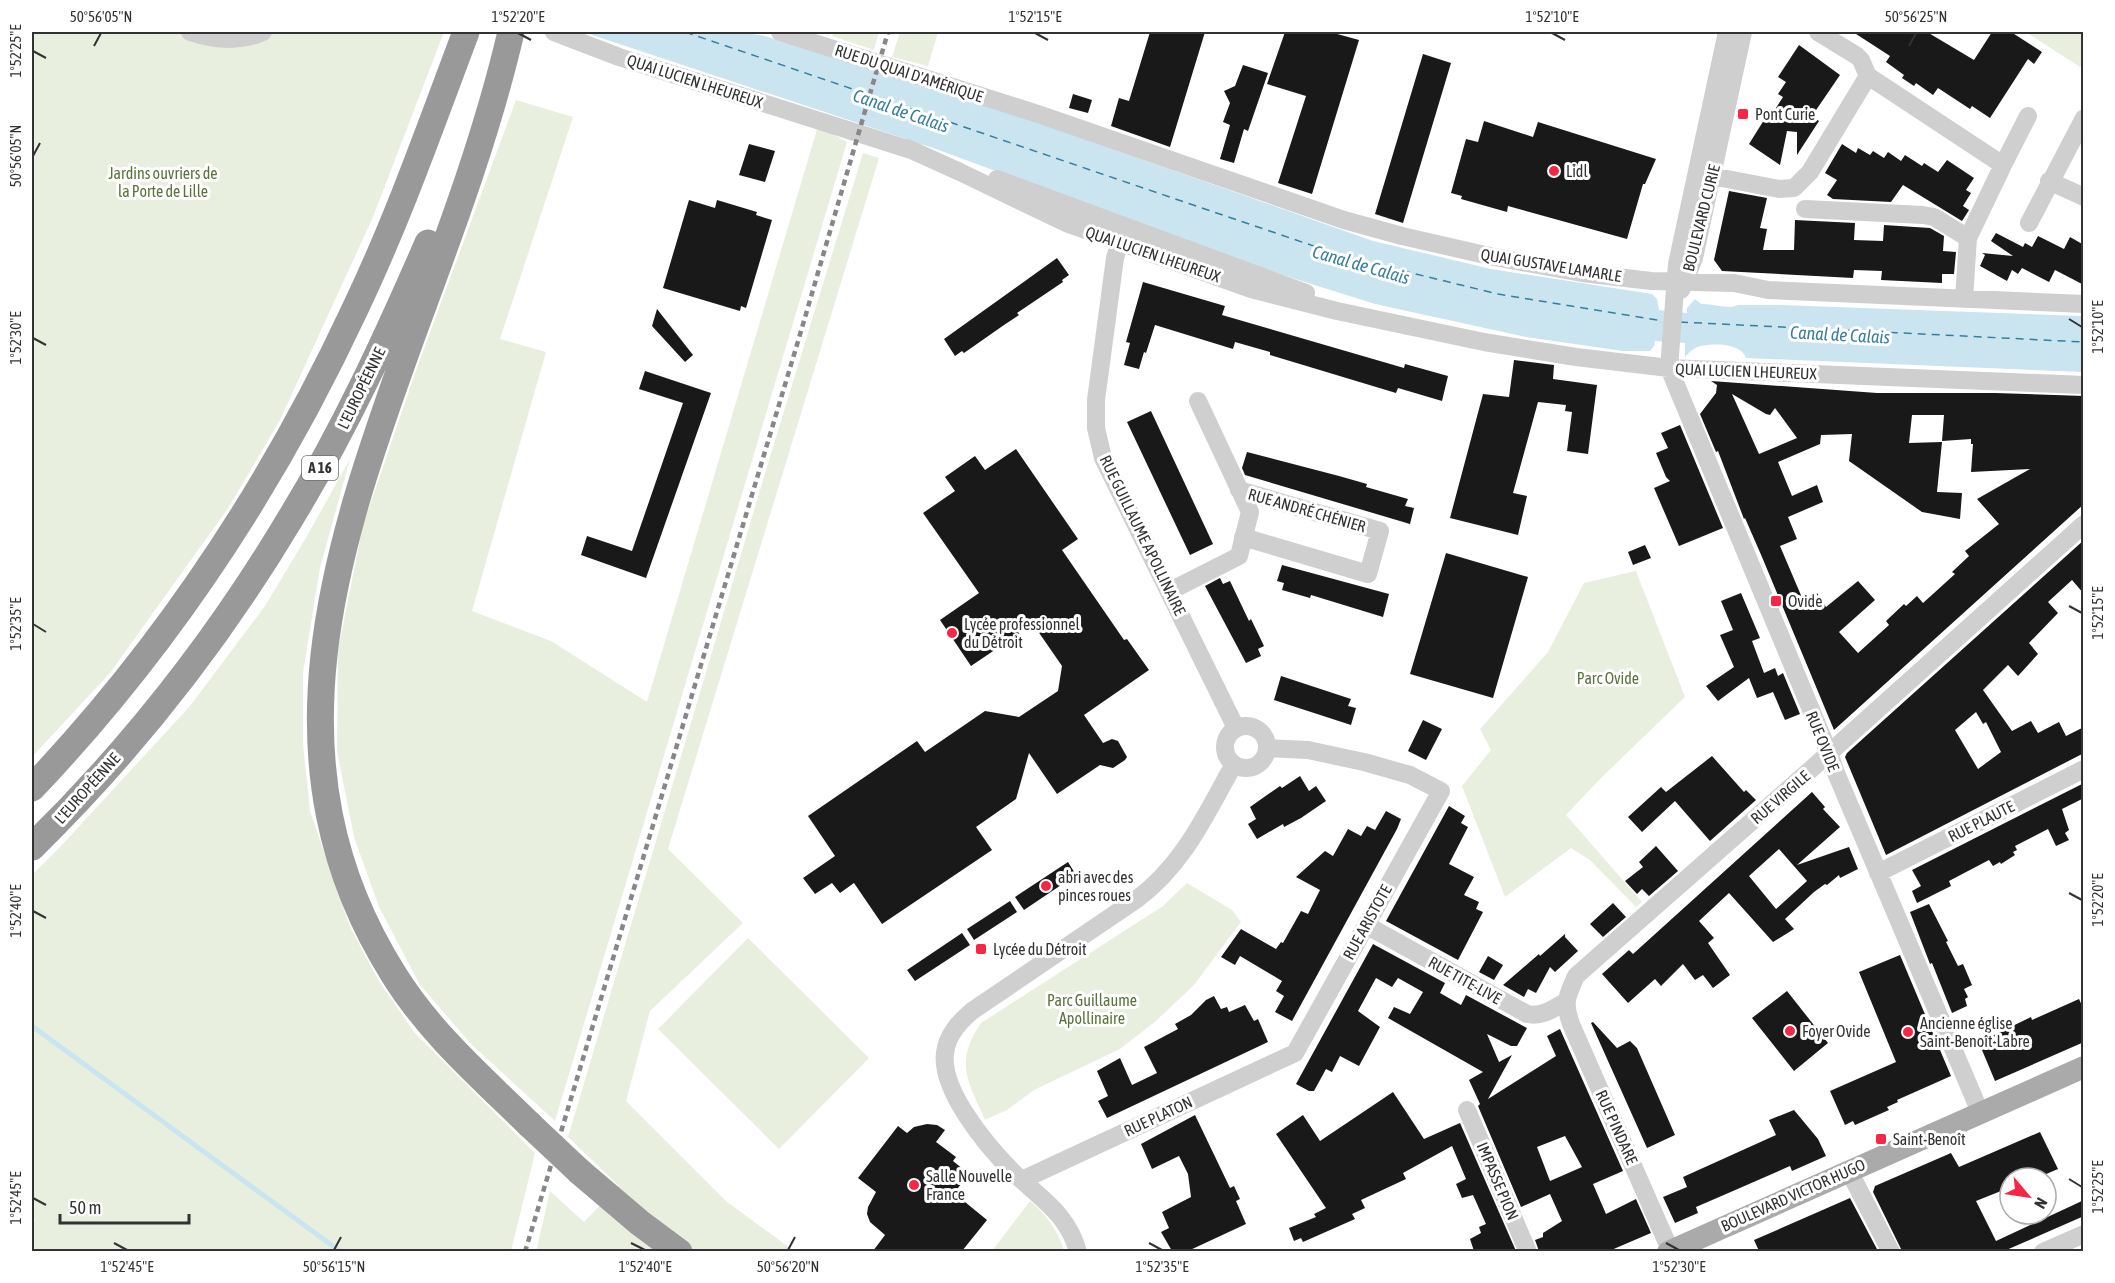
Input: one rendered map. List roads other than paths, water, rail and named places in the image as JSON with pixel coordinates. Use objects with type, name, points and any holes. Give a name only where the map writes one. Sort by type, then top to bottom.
[{"type":"highway","name":"A 16","points":[[32,788],[89,725],[167,627],[222,549],[278,458],[356,309],[400,208],[466,32]]},
{"type":"highway","name":"L'EUROPÉENNE","points":[[32,847],[102,772],[174,686],[241,596],[296,510],[336,439],[390,330],[446,202],[511,32]]},
{"type":"highway","points":[[511,32],[481,145],[374,442],[342,548],[330,608],[321,678],[323,771],[334,836],[350,889],[361,917],[394,976],[429,1023],[530,1125],[580,1172],[640,1223],[679,1251]]},
{"type":"main road","name":"BOULEVARD VICTOR HUGO","points":[[1670,1251],[2084,1067]]},
{"type":"street","points":[[190,32],[215,38],[232,39],[245,38],[263,32]]},
{"type":"street","name":"QUAI LUCIEN LHEUREUX","points":[[554,32],[619,57],[906,148],[1066,224],[1122,235],[1272,295],[1526,350],[1669,368],[2084,385]]},
{"type":"street","name":"RUE DU QUAI D'AMÉRIQUE","points":[[780,32],[1038,114]]},
{"type":"street","name":"BOULEVARD CURIE","points":[[1669,368],[1675,306],[1681,282],[1695,258],[1704,174],[1727,32]]},
{"type":"street","name":"BOULEVARD CURIE","points":[[1704,174],[1743,32]]},
{"type":"street","points":[[1818,32],[1862,60],[1868,76],[2003,165]]},
{"type":"street","points":[[1704,174],[1784,190],[1800,184],[1810,172],[1868,76]]},
{"type":"street","name":"QUAI GUSTAVE LAMARLE","points":[[1038,114],[1344,220],[1471,252],[1549,268],[1651,281],[1734,283],[1768,290],[2084,304]]},
{"type":"street","points":[[1964,299],[1968,238],[2028,116]]},
{"type":"street","points":[[2029,223],[2084,118]]},
{"type":"street","points":[[2049,181],[2084,197]]},
{"type":"street","points":[[1805,209],[1929,215],[1968,238]]},
{"type":"street","name":"RUE GUILLAUME APOLLINAIRE","points":[[1122,235],[1115,258],[1106,319],[1096,400],[1096,428],[1103,458],[1236,728]]},
{"type":"street","name":"RUE OVIDE","points":[[1669,368],[1836,773],[1980,1112]]},
{"type":"street","name":"RUE ANDRÉ CHÉNIER","points":[[1170,591],[1239,556],[1250,512],[1198,401]]},
{"type":"street","name":"RUE ANDRÉ CHÉNIER","points":[[1239,490],[1380,531],[1368,574],[1243,537]]},
{"type":"street","name":"RUE VIRGILE","points":[[1565,1002],[1576,976],[2084,524]]},
{"type":"street","points":[[1249,726],[1258,730],[1265,738],[1267,748],[1264,757],[1257,765],[1247,768],[1234,764],[1227,757],[1225,747],[1228,734],[1236,728],[1249,726]]},
{"type":"street","name":"RUE ARISTOTE","points":[[1267,748],[1300,749],[1356,760],[1410,775],[1441,791],[1294,1053]]},
{"type":"street","points":[[1078,1251],[1071,1232],[1059,1214],[989,1146],[958,1099],[952,1089],[945,1062],[944,1054],[948,1040],[957,1024],[972,1011],[1160,881],[1189,845],[1234,764]]},
{"type":"street","name":"RUE PLAUTE","points":[[1878,873],[2084,769]]},
{"type":"street","name":"RUE TITE-LIVE","points":[[1366,925],[1527,1014],[1544,1013],[1565,1002]]},
{"type":"street","name":"RUE PINDARE","points":[[1565,1002],[1571,1024],[1670,1251]]},
{"type":"street","name":"RUE PLATON","points":[[1022,1180],[1294,1053]]},
{"type":"street","name":"IMPASSE PION","points":[[1467,1110],[1528,1251]]},
{"type":"street","points":[[1849,1171],[1891,1251]]},
{"type":"street","points":[[2043,1251],[2084,1234]]},
{"type":"water","name":"Canal de Calais","points":[[583,32],[740,32],[765,36],[1005,111],[1373,241],[1491,269],[1652,294],[1657,299],[1659,310],[1687,313],[1687,308],[1695,299],[1701,304],[1725,307],[1780,305],[2083,316],[2083,372],[1746,358],[1739,349],[1720,345],[1699,347],[1685,357],[1685,343],[1655,341],[1650,351],[1623,351],[1526,337],[1375,304],[1254,266],[936,149]]},
{"type":"waterway","points":[[32,1026],[341,1252]]},
{"type":"railway","points":[[525,1252],[799,338],[888,32]]},
{"type":"place","name":"Pont Curie","points":[[1743,114]]},
{"type":"place","name":"Lidl","points":[[1554,171]]},
{"type":"place","name":"Ovide","points":[[1776,601]]},
{"type":"place","name":"Lycée professionnel du Détroit","points":[[952,633]]},
{"type":"place","name":"abri avec des pinces roues","points":[[1046,886]]},
{"type":"place","name":"Lycée du Détroit","points":[[981,949]]},
{"type":"place","name":"Foyer Ovide","points":[[1790,1031]]},
{"type":"place","name":"Ancienne église Saint-Benoît-Labre","points":[[1908,1032]]},
{"type":"place","name":"Saint-Benoît","points":[[1881,1139]]},
{"type":"place","name":"Salle Nouvelle France","points":[[914,1185]]},
{"type":"park label","name":"Jardins ouvriers de la Porte de Lille","points":[[163,182]]},
{"type":"park label","name":"Parc Ovide","points":[[1608,678]]},
{"type":"park label","name":"Parc Guillaume Apollinaire","points":[[1092,1009]]}]
